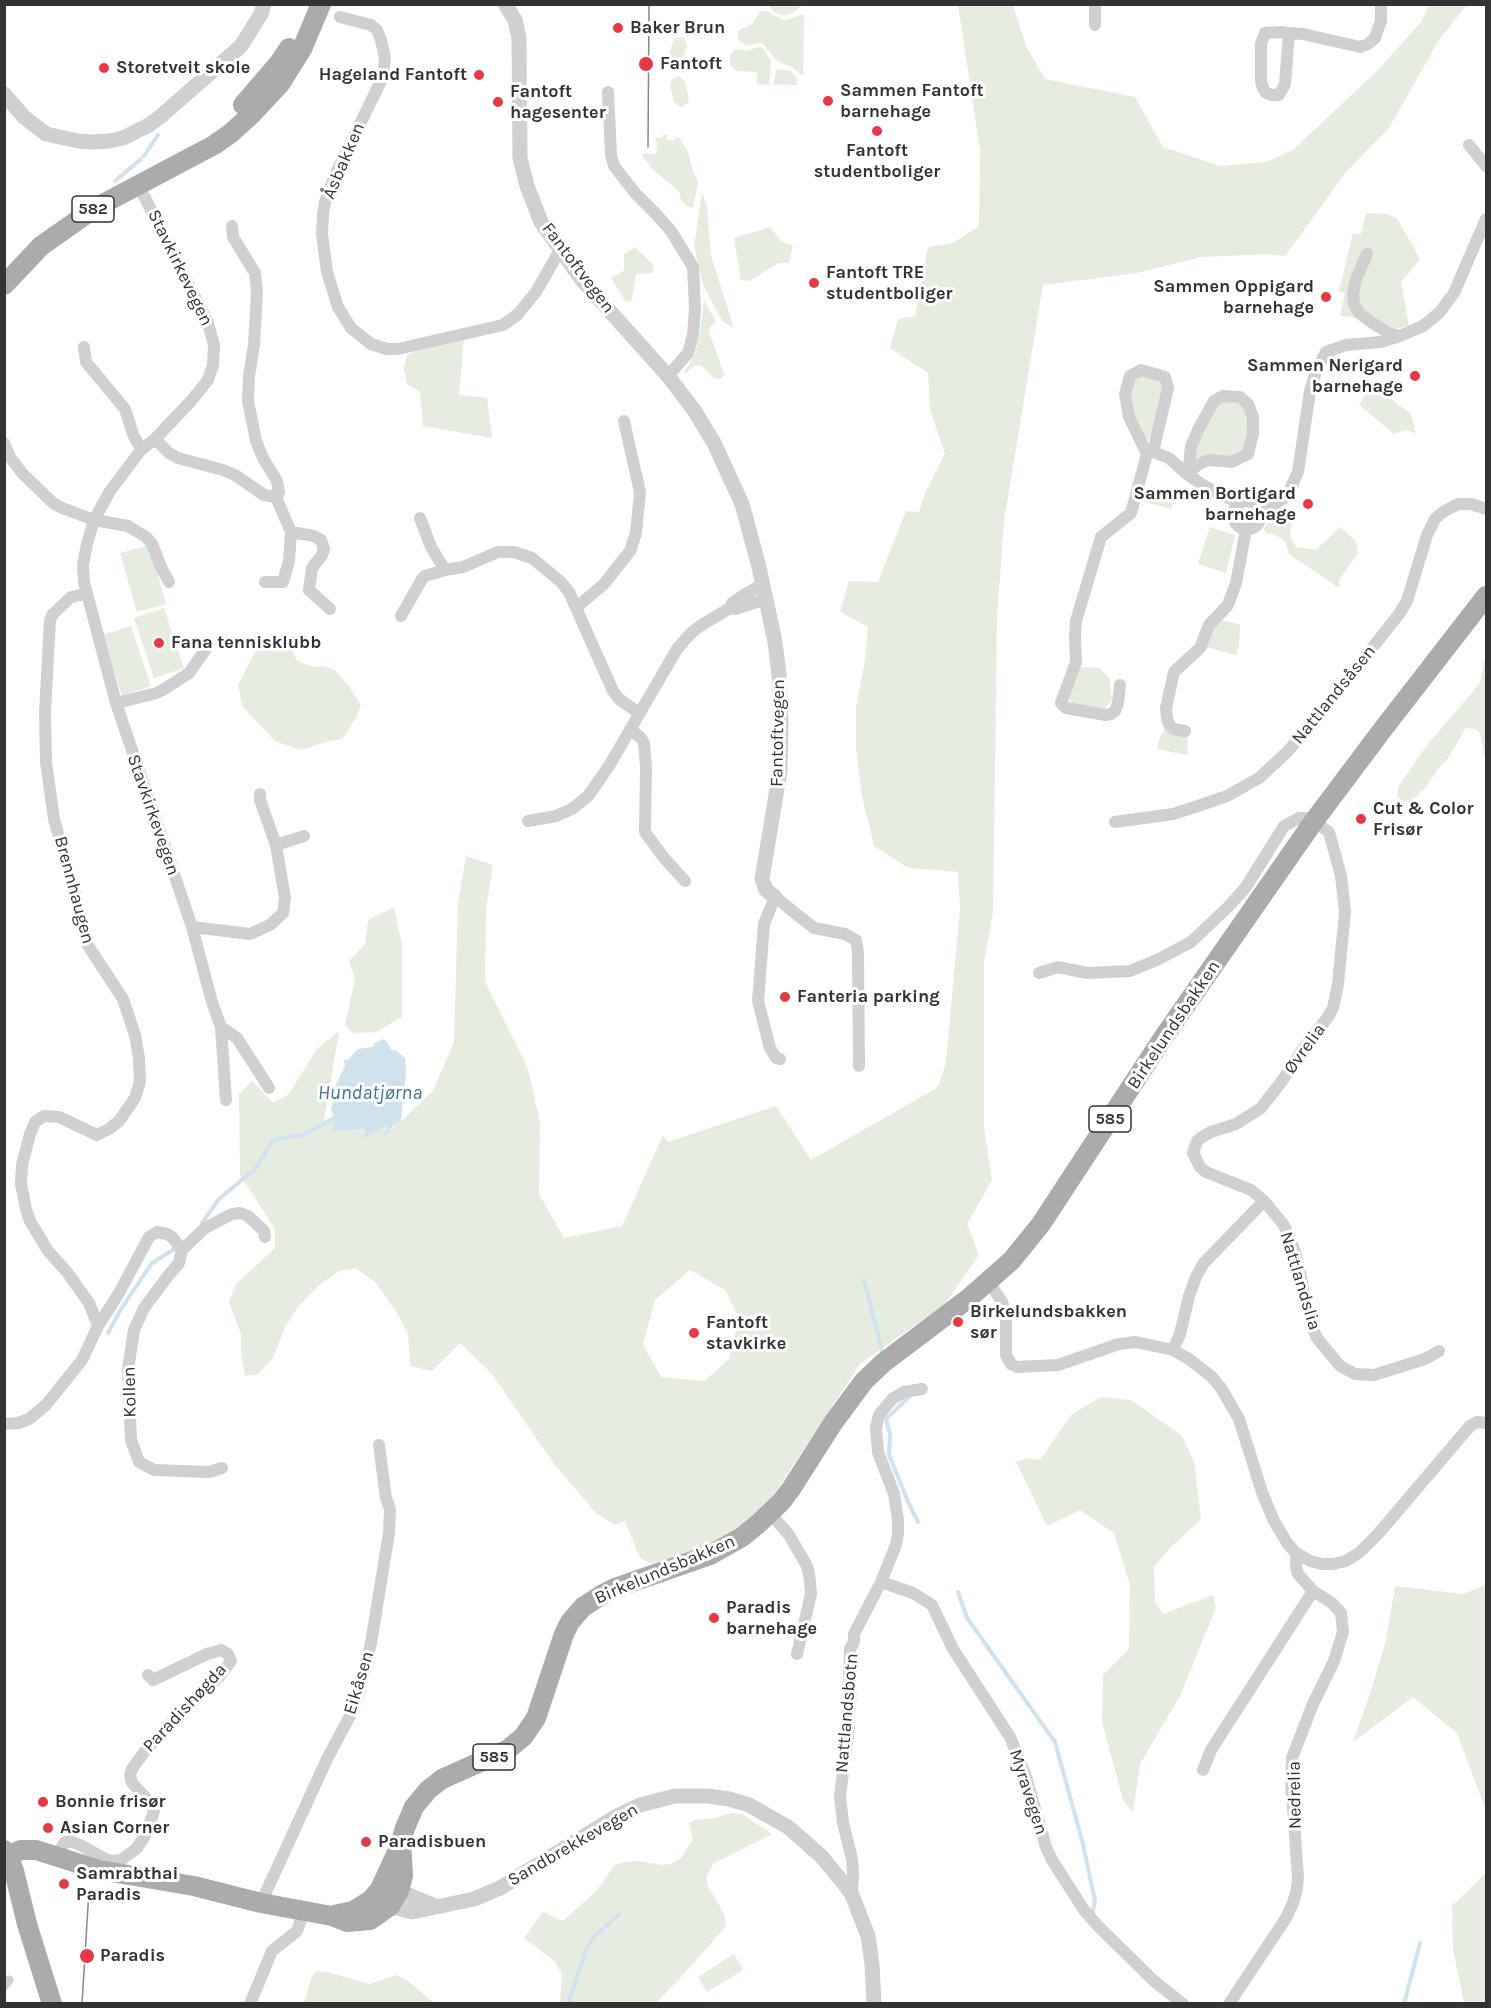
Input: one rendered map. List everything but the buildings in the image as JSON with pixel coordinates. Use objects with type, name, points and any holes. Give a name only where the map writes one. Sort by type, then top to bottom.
[{"type":"main road","name":"582","points":[[196,154],[248,101],[279,63],[295,39],[312,4]]},
{"type":"main road","name":"582","points":[[4,285],[28,258],[53,237],[95,208],[139,186],[231,133],[280,84],[302,49],[321,4]]},
{"type":"main road","name":"Birkelundsbakken","points":[[401,1846],[409,1816],[428,1790],[442,1779],[507,1750],[529,1730],[541,1704],[564,1634],[570,1622],[583,1607],[615,1588],[710,1555],[742,1537],[770,1513],[791,1489],[832,1424],[864,1381],[989,1282],[1012,1260],[1041,1224],[1165,1035],[1314,821],[1486,596]]},
{"type":"main road","points":[[332,1916],[353,1911],[371,1900],[380,1889],[401,1846]]},
{"type":"main road","points":[[52,2004],[27,1924],[14,1871],[6,1854],[26,1849],[57,1856],[99,1870],[164,1880],[261,1903],[332,1916],[347,1922],[359,1922],[370,1920],[395,1899],[403,1875],[401,1846]]},
{"type":"main road","points":[[4,1878],[18,1911],[27,1924]]},
{"type":"street","points":[[4,94],[24,117],[46,134],[93,142],[123,138],[161,116],[241,46],[261,14],[264,4]]},
{"type":"street","name":"Fantoftvegen","points":[[505,4],[515,20],[519,38],[520,162],[533,205],[541,222],[591,290],[668,376],[709,434],[742,504],[765,592],[777,654],[781,734],[778,790],[762,879],[766,890],[788,905],[799,918],[814,928],[846,934],[856,940],[859,1066]]},
{"type":"street","points":[[1095,4],[1095,24]]},
{"type":"street","points":[[1289,33],[1285,84],[1279,95],[1272,95],[1266,93],[1260,81],[1264,33],[1289,33],[1360,47],[1375,38],[1381,21],[1382,4]]},
{"type":"street","name":"Åsbakken","points":[[340,17],[371,25],[377,30],[385,58],[383,77],[335,175],[325,202],[323,216],[322,234],[327,272],[335,300],[351,328],[371,344],[398,350],[503,325],[517,315],[536,292],[560,250]]},
{"type":"street","points":[[608,92],[611,155],[614,166],[636,194],[671,231],[693,267],[695,309],[693,335],[688,354],[668,376]]},
{"type":"street","points":[[1469,145],[1486,166]]},
{"type":"street","name":"Stavkirkevegen","points":[[139,186],[208,323],[214,345],[213,365],[208,380],[191,401],[155,439],[141,450],[110,491],[94,520],[83,565],[86,594],[116,703],[192,927],[221,1027],[226,1100]]},
{"type":"street","points":[[1239,502],[1233,509],[1233,519],[1237,526],[1246,530],[1257,525],[1261,513],[1287,496],[1298,472],[1310,391],[1316,371],[1326,352],[1346,345],[1381,342],[1400,336],[1423,326],[1438,314],[1454,293],[1486,219]]},
{"type":"street","points":[[232,226],[233,237],[255,273],[257,292],[248,401],[256,441],[279,487],[276,497]]},
{"type":"street","points":[[1367,254],[1356,279],[1354,304],[1359,313],[1371,322],[1390,334],[1400,336]]},
{"type":"street","points":[[84,347],[86,362],[125,409],[141,450]]},
{"type":"street","points":[[1120,685],[1118,703],[1111,714],[1066,708],[1061,703],[1076,662],[1076,621],[1101,537],[1131,513],[1150,453],[1168,388],[1165,377],[1141,370],[1130,376],[1125,394],[1129,417],[1150,453],[1169,458],[1188,475],[1216,493],[1239,502],[1253,502],[1261,513]]},
{"type":"street","points":[[1223,396],[1240,397],[1248,404],[1253,417],[1253,432],[1248,454],[1232,462],[1208,460],[1196,466],[1188,475],[1191,446],[1207,411],[1214,401],[1223,396]]},
{"type":"street","points":[[577,607],[604,584],[630,551],[636,533],[640,492],[624,421]]},
{"type":"street","points":[[155,439],[178,458],[223,470],[235,475],[264,495],[276,497]]},
{"type":"street","points":[[4,443],[16,465],[45,498],[62,508],[94,520],[128,526],[146,537],[152,544],[160,567],[169,582]]},
{"type":"street","points":[[265,582],[283,582],[289,561],[291,532],[276,497]]},
{"type":"street","name":"Nattlandsåsen","points":[[1115,822],[1173,814],[1190,809],[1227,796],[1259,778],[1310,728],[1399,614],[1407,601],[1427,535],[1435,519],[1458,504],[1471,504],[1486,510]]},
{"type":"street","points":[[420,518],[431,548],[445,570]]},
{"type":"street","points":[[1185,732],[1174,729],[1167,719],[1167,702],[1174,672],[1200,648],[1209,625],[1228,605],[1236,583],[1246,530]]},
{"type":"street","points":[[291,532],[314,536],[321,540],[324,549],[312,568],[309,590],[330,609]]},
{"type":"street","points":[[401,616],[422,579],[445,570],[463,567],[498,552],[522,554],[532,558],[561,582],[569,592],[613,691],[619,699],[639,713]]},
{"type":"street","points":[[528,822],[556,816],[580,803],[598,784],[683,641],[700,626],[730,608],[732,603],[744,595],[765,592]]},
{"type":"street","name":"Brennhaugen","points":[[86,594],[71,597],[53,614],[50,620],[45,712],[46,762],[54,819],[87,944],[123,999],[135,1035],[140,1082],[135,1098],[119,1121],[109,1129],[97,1134],[59,1117],[44,1116],[34,1122],[22,1165],[21,1184],[30,1221],[48,1251],[67,1272],[89,1303],[98,1326]]},
{"type":"street","points":[[116,703],[157,693],[166,688],[189,673],[207,649]]},
{"type":"street","points":[[630,729],[644,743],[647,793],[645,832],[684,881]]},
{"type":"street","points":[[192,927],[250,934],[270,926],[280,917],[285,898],[276,845],[260,794]]},
{"type":"street","points":[[1039,973],[1058,967],[1087,973],[1130,971],[1191,942],[1246,887],[1284,826],[1299,818],[1314,821]]},
{"type":"street","name":"Øvrelia","points":[[1264,1201],[1251,1190],[1206,1172],[1200,1167],[1193,1153],[1197,1141],[1202,1137],[1236,1124],[1261,1108],[1333,1008],[1345,922],[1344,895],[1332,837],[1314,821]]},
{"type":"street","points":[[276,845],[304,836]]},
{"type":"street","points":[[775,897],[764,924],[758,1001],[770,1048],[776,1058],[780,1059]]},
{"type":"street","points":[[221,1027],[237,1038],[269,1088]]},
{"type":"street","points":[[989,1282],[1006,1313],[1006,1355],[1011,1364],[1017,1366],[1058,1365],[1128,1342],[1173,1350],[1180,1334],[1189,1296],[1203,1264],[1264,1201]]},
{"type":"street","name":"Nattlandslia","points":[[1264,1201],[1283,1224],[1290,1238],[1311,1325],[1317,1338],[1340,1366],[1355,1374],[1374,1375],[1425,1359],[1439,1351]]},
{"type":"street","name":"Kollen","points":[[222,1468],[200,1473],[154,1470],[139,1462],[131,1440],[128,1370],[134,1330],[144,1308],[179,1263],[182,1250],[205,1228],[232,1214],[240,1213],[248,1216],[264,1231],[266,1237]]},
{"type":"street","points":[[4,1424],[29,1419],[46,1405],[82,1360],[98,1326],[119,1293],[149,1237],[157,1232],[167,1233],[177,1241],[182,1250]]},
{"type":"street","name":"Nedrelia","points":[[1173,1350],[1202,1368],[1221,1388],[1239,1419],[1268,1509],[1287,1543],[1296,1553],[1298,1574],[1313,1591],[1332,1603],[1341,1613],[1343,1632],[1334,1661],[1312,1704],[1292,1758],[1291,1781],[1298,1889],[1286,1918],[1228,2004]]},
{"type":"street","name":"Nattlandsbotn","points":[[852,1895],[854,1871],[843,1823],[840,1796],[848,1741],[851,1695],[850,1649],[854,1642],[854,1634],[881,1582],[896,1545],[898,1520],[894,1494],[878,1452],[876,1428],[885,1407],[892,1399],[904,1392],[922,1389]]},
{"type":"street","points":[[1296,1553],[1310,1561],[1322,1564],[1346,1561],[1360,1552],[1470,1426],[1477,1422],[1486,1423]]},
{"type":"street","name":"Eikåsen","points":[[261,1903],[327,1759],[351,1714],[359,1692],[371,1643],[389,1533],[390,1509],[386,1498],[379,1445]]},
{"type":"street","points":[[770,1513],[797,1546],[809,1574],[810,1594],[797,1654]]},
{"type":"street","name":"Myravegen","points":[[881,1582],[913,1593],[932,1605],[953,1649],[1010,1737],[1026,1777],[1046,1847],[1052,1860],[1084,1910],[1098,1926],[1154,1981],[1183,2004]]},
{"type":"street","points":[[1203,1770],[1211,1750],[1313,1591]]},
{"type":"street","name":"Paradishøgda","points":[[57,1856],[61,1845],[65,1842],[80,1845],[109,1862],[121,1860],[136,1849],[145,1836],[154,1811],[149,1801],[132,1783],[130,1775],[132,1769],[145,1750],[195,1698],[219,1677],[231,1661],[228,1654],[221,1650],[207,1654],[153,1680],[148,1675]]},
{"type":"street","name":"Sandbrekkevegen","points":[[395,1899],[412,1912],[474,1899],[500,1888],[630,1809],[659,1799],[692,1795],[741,1802],[759,1809],[801,1836],[821,1856],[852,1895],[868,1935],[874,2004]]},
{"type":"street","points":[[380,1889],[395,1899]]},
{"type":"street","points":[[250,2004],[272,1951],[297,1931],[304,1911]]},
{"type":"shaded area","points":[[769,5],[803,5],[784,16],[774,12]]},
{"type":"shaded area","points":[[958,5],[1013,5],[1026,46],[1045,79],[1135,97],[1163,147],[1220,166],[1266,162],[1293,150],[1380,68],[1421,22],[1429,5],[1467,5],[1439,40],[1389,128],[1346,172],[1285,256],[1268,254],[1202,257],[1137,273],[1043,285],[1004,521],[997,618],[993,912],[984,961],[984,1127],[992,1180],[967,1224],[979,1255],[945,1304],[860,1364],[769,1502],[736,1530],[713,1542],[683,1555],[648,1563],[639,1556],[625,1521],[615,1525],[596,1513],[555,1465],[491,1373],[460,1343],[432,1371],[410,1366],[408,1334],[399,1316],[376,1283],[356,1268],[339,1271],[319,1285],[297,1308],[285,1327],[273,1358],[258,1374],[245,1376],[241,1354],[241,1334],[229,1302],[236,1284],[275,1248],[275,1229],[240,1175],[239,1094],[252,1081],[273,1103],[289,1094],[317,1049],[339,1031],[324,1121],[334,1118],[363,1128],[366,1137],[386,1124],[389,1125],[385,1130],[392,1129],[394,1124],[401,1121],[433,1091],[454,1042],[458,903],[466,856],[493,865],[486,909],[485,981],[528,1069],[540,1122],[539,1194],[564,1238],[622,1226],[663,1135],[668,1142],[776,1106],[811,1160],[935,1089],[939,1084],[946,1063],[960,908],[958,872],[908,868],[874,846],[862,796],[856,749],[856,707],[868,627],[840,612],[849,581],[878,582],[906,511],[919,512],[925,493],[945,454],[930,409],[928,373],[890,348],[898,319],[915,316],[928,247],[953,243],[979,226],[980,150]],"holes":[[[690,1270],[725,1290],[739,1318],[729,1359],[705,1381],[661,1377],[643,1345],[655,1300]]]},
{"type":"shaded area","points":[[760,11],[766,11],[787,20],[804,14],[803,76],[792,67],[777,61],[763,44],[747,46],[738,40],[738,31],[753,23]]},
{"type":"shaded area","points":[[682,37],[687,46],[682,60],[677,65],[672,64],[669,55],[673,42]]},
{"type":"shaded area","points":[[763,48],[771,61],[769,85],[757,84],[757,72],[737,71],[730,65],[733,51],[738,49],[746,51]]},
{"type":"shaded area","points":[[777,69],[791,71],[797,79],[797,85],[773,85]]},
{"type":"shaded area","points":[[678,76],[685,81],[689,100],[681,107],[674,102],[670,86],[672,79]]},
{"type":"shaded area","points":[[663,135],[667,135],[667,140],[675,140],[676,136],[688,152],[698,182],[693,208],[681,200],[679,191],[652,169],[643,157],[642,153],[655,154],[657,152],[656,138],[662,138]]},
{"type":"shaded area","points":[[702,193],[707,206],[711,256],[734,328],[723,322],[703,285],[694,246]]},
{"type":"shaded area","points":[[1366,213],[1388,214],[1398,220],[1420,259],[1401,282],[1409,326],[1394,329],[1359,318],[1340,316],[1345,293],[1339,292],[1353,233],[1361,234]]},
{"type":"shaded area","points":[[770,227],[782,242],[793,245],[789,263],[779,263],[749,281],[741,280],[734,238]]},
{"type":"shaded area","points":[[635,247],[654,266],[652,273],[636,274],[631,303],[625,301],[611,278],[624,271],[624,254]]},
{"type":"shaded area","points":[[704,300],[716,322],[710,327],[709,332],[723,371],[724,375],[721,379],[714,378],[702,366],[696,365],[686,373],[684,372],[696,350]]},
{"type":"shaded area","points":[[464,339],[459,395],[487,398],[492,438],[423,426],[420,392],[407,384],[404,368],[407,355]]},
{"type":"shaded area","points":[[1142,373],[1161,380],[1164,390],[1155,427],[1146,445],[1132,410],[1129,389],[1133,376]]},
{"type":"shaded area","points":[[1374,393],[1391,399],[1411,414],[1416,433],[1405,430],[1394,434],[1359,405],[1365,395]]},
{"type":"shaded area","points":[[1224,399],[1235,400],[1245,408],[1249,421],[1245,451],[1233,459],[1192,465],[1194,449],[1214,408]]},
{"type":"shaded area","points":[[1147,488],[1170,490],[1177,493],[1171,509],[1145,502]]},
{"type":"shaded area","points":[[1281,513],[1288,514],[1292,518],[1290,537],[1296,547],[1316,550],[1340,527],[1356,541],[1358,553],[1339,580],[1339,588],[1289,554],[1285,541],[1272,533],[1267,534],[1263,529],[1273,517]]},
{"type":"shaded area","points":[[1210,527],[1235,535],[1226,573],[1198,564]]},
{"type":"shaded area","points":[[149,545],[166,604],[137,612],[120,553]]},
{"type":"shaded area","name":"Fana tennisklubb","points":[[164,608],[184,668],[154,678],[134,618]]},
{"type":"shaded area","points":[[1220,620],[1240,624],[1239,646],[1236,655],[1205,647],[1209,632]]},
{"type":"shaded area","points":[[131,626],[151,686],[122,696],[102,635]]},
{"type":"shaded area","points":[[267,640],[288,642],[297,661],[313,667],[323,666],[335,670],[348,685],[361,705],[356,718],[342,739],[301,750],[275,741],[242,706],[238,685],[254,654]]},
{"type":"shaded area","points":[[1486,652],[1486,764],[1480,733],[1475,729],[1466,728],[1448,758],[1427,786],[1413,799],[1403,802],[1397,795],[1399,785],[1425,748],[1480,683]]},
{"type":"shaded area","points":[[1080,667],[1099,668],[1109,678],[1112,700],[1105,708],[1096,711],[1075,709],[1066,695]]},
{"type":"shaded area","points":[[1188,726],[1187,755],[1157,749],[1165,728]]},
{"type":"shaded area","points":[[394,907],[402,945],[402,1017],[376,1032],[352,1033],[345,1025],[355,979],[349,961],[365,944],[368,920]]},
{"type":"shaded area","points":[[1101,1397],[1131,1400],[1181,1435],[1194,1461],[1201,1519],[1169,1549],[1154,1567],[1155,1601],[1163,1614],[1213,1595],[1216,1608],[1180,1696],[1140,1764],[1133,1813],[1123,1800],[1102,1722],[1103,1675],[1129,1649],[1130,1585],[1114,1533],[1080,1510],[1047,1526],[1016,1462],[1028,1458],[1040,1460],[1071,1415]]},
{"type":"shaded area","points":[[1486,1585],[1486,1811],[1457,1733],[1413,1697],[1353,1742],[1386,1640],[1395,1586],[1463,1594]]},
{"type":"shaded area","points":[[730,1813],[742,1814],[772,1834],[713,1864],[706,1877],[708,1887],[725,1917],[726,1926],[683,1975],[656,2003],[560,2003],[562,1974],[554,1961],[524,1938],[543,1912],[563,1921],[596,1891],[615,1865],[639,1861],[662,1865],[671,1864],[681,1858],[693,1839],[689,1823]]},
{"type":"shaded area","points":[[1486,1873],[1486,2003],[1464,2003],[1453,1949],[1452,1906]]},
{"type":"shaded area","points":[[734,1954],[743,1970],[707,1992],[698,1977]]},
{"type":"shaded area","points":[[317,1971],[369,1984],[397,1975],[407,1980],[434,2003],[304,2003],[312,1976]]},
{"type":"water","name":"Hundatjørna","points":[[383,1039],[391,1050],[397,1051],[405,1058],[406,1071],[401,1121],[394,1124],[386,1136],[384,1134],[387,1124],[366,1137],[363,1136],[365,1132],[363,1128],[347,1131],[333,1130],[334,1118],[331,1109],[334,1100],[332,1093],[345,1066],[344,1059],[348,1060],[358,1049],[373,1047],[375,1043]]},
{"type":"waterway","points":[[144,156],[158,135]]},
{"type":"waterway","points":[[115,181],[141,159]]},
{"type":"waterway","points":[[202,1223],[219,1199],[256,1168],[273,1140],[305,1134],[334,1118]]},
{"type":"waterway","points":[[108,1333],[152,1263],[176,1248]]},
{"type":"waterway","points":[[864,1280],[882,1351]]},
{"type":"waterway","points":[[911,1395],[886,1419],[890,1434],[889,1455],[918,1522]]},
{"type":"waterway","points":[[958,1592],[967,1618],[1055,1742],[1083,1844],[1095,1901],[1092,1915]]},
{"type":"waterway","points":[[568,2004],[586,1949],[594,1937],[619,1914]]},
{"type":"waterway","points":[[1404,2004],[1420,1943]]},
{"type":"tram line","points":[[648,147],[649,4]]},
{"type":"tram line","points":[[82,2004],[89,1890]]},
{"type":"place","name":"Baker Brun","points":[[618,28]]},
{"type":"place","name":"Fantoft","points":[[646,64]]},
{"type":"place","name":"Storetveit skole","points":[[104,68]]},
{"type":"place","name":"Hageland Fantoft","points":[[479,75]]},
{"type":"place","name":"Sammen Fantoft barnehage","points":[[828,101]]},
{"type":"place","name":"Fantoft hagesenter","points":[[498,102]]},
{"type":"place","name":"Fantoft studentboliger","points":[[877,131]]},
{"type":"place","name":"Fantoft TRE studentboliger","points":[[814,283]]},
{"type":"place","name":"Sammen Oppigard barnehage","points":[[1326,297]]},
{"type":"place","name":"Sammen Nerigard barnehage","points":[[1415,376]]},
{"type":"place","name":"Sammen Bortigard barnehage","points":[[1308,504]]},
{"type":"place","name":"Fana tennisklubb","points":[[159,643]]},
{"type":"place","name":"Cut & Color Frisør","points":[[1361,819]]},
{"type":"place","name":"Fanteria parking","points":[[785,997]]},
{"type":"place","name":"Birkelundsbakken sør","points":[[958,1322]]},
{"type":"place","name":"Fantoft stavkirke","points":[[694,1333]]},
{"type":"place","name":"Paradis barnehage","points":[[714,1618]]},
{"type":"place","name":"Bonnie frisør","points":[[43,1802]]},
{"type":"place","name":"Asian Corner","points":[[48,1828]]},
{"type":"place","name":"Paradisbuen","points":[[366,1842]]},
{"type":"place","name":"Samrabthai Paradis","points":[[64,1884]]},
{"type":"place","name":"Paradis","points":[[87,1956]]}]
